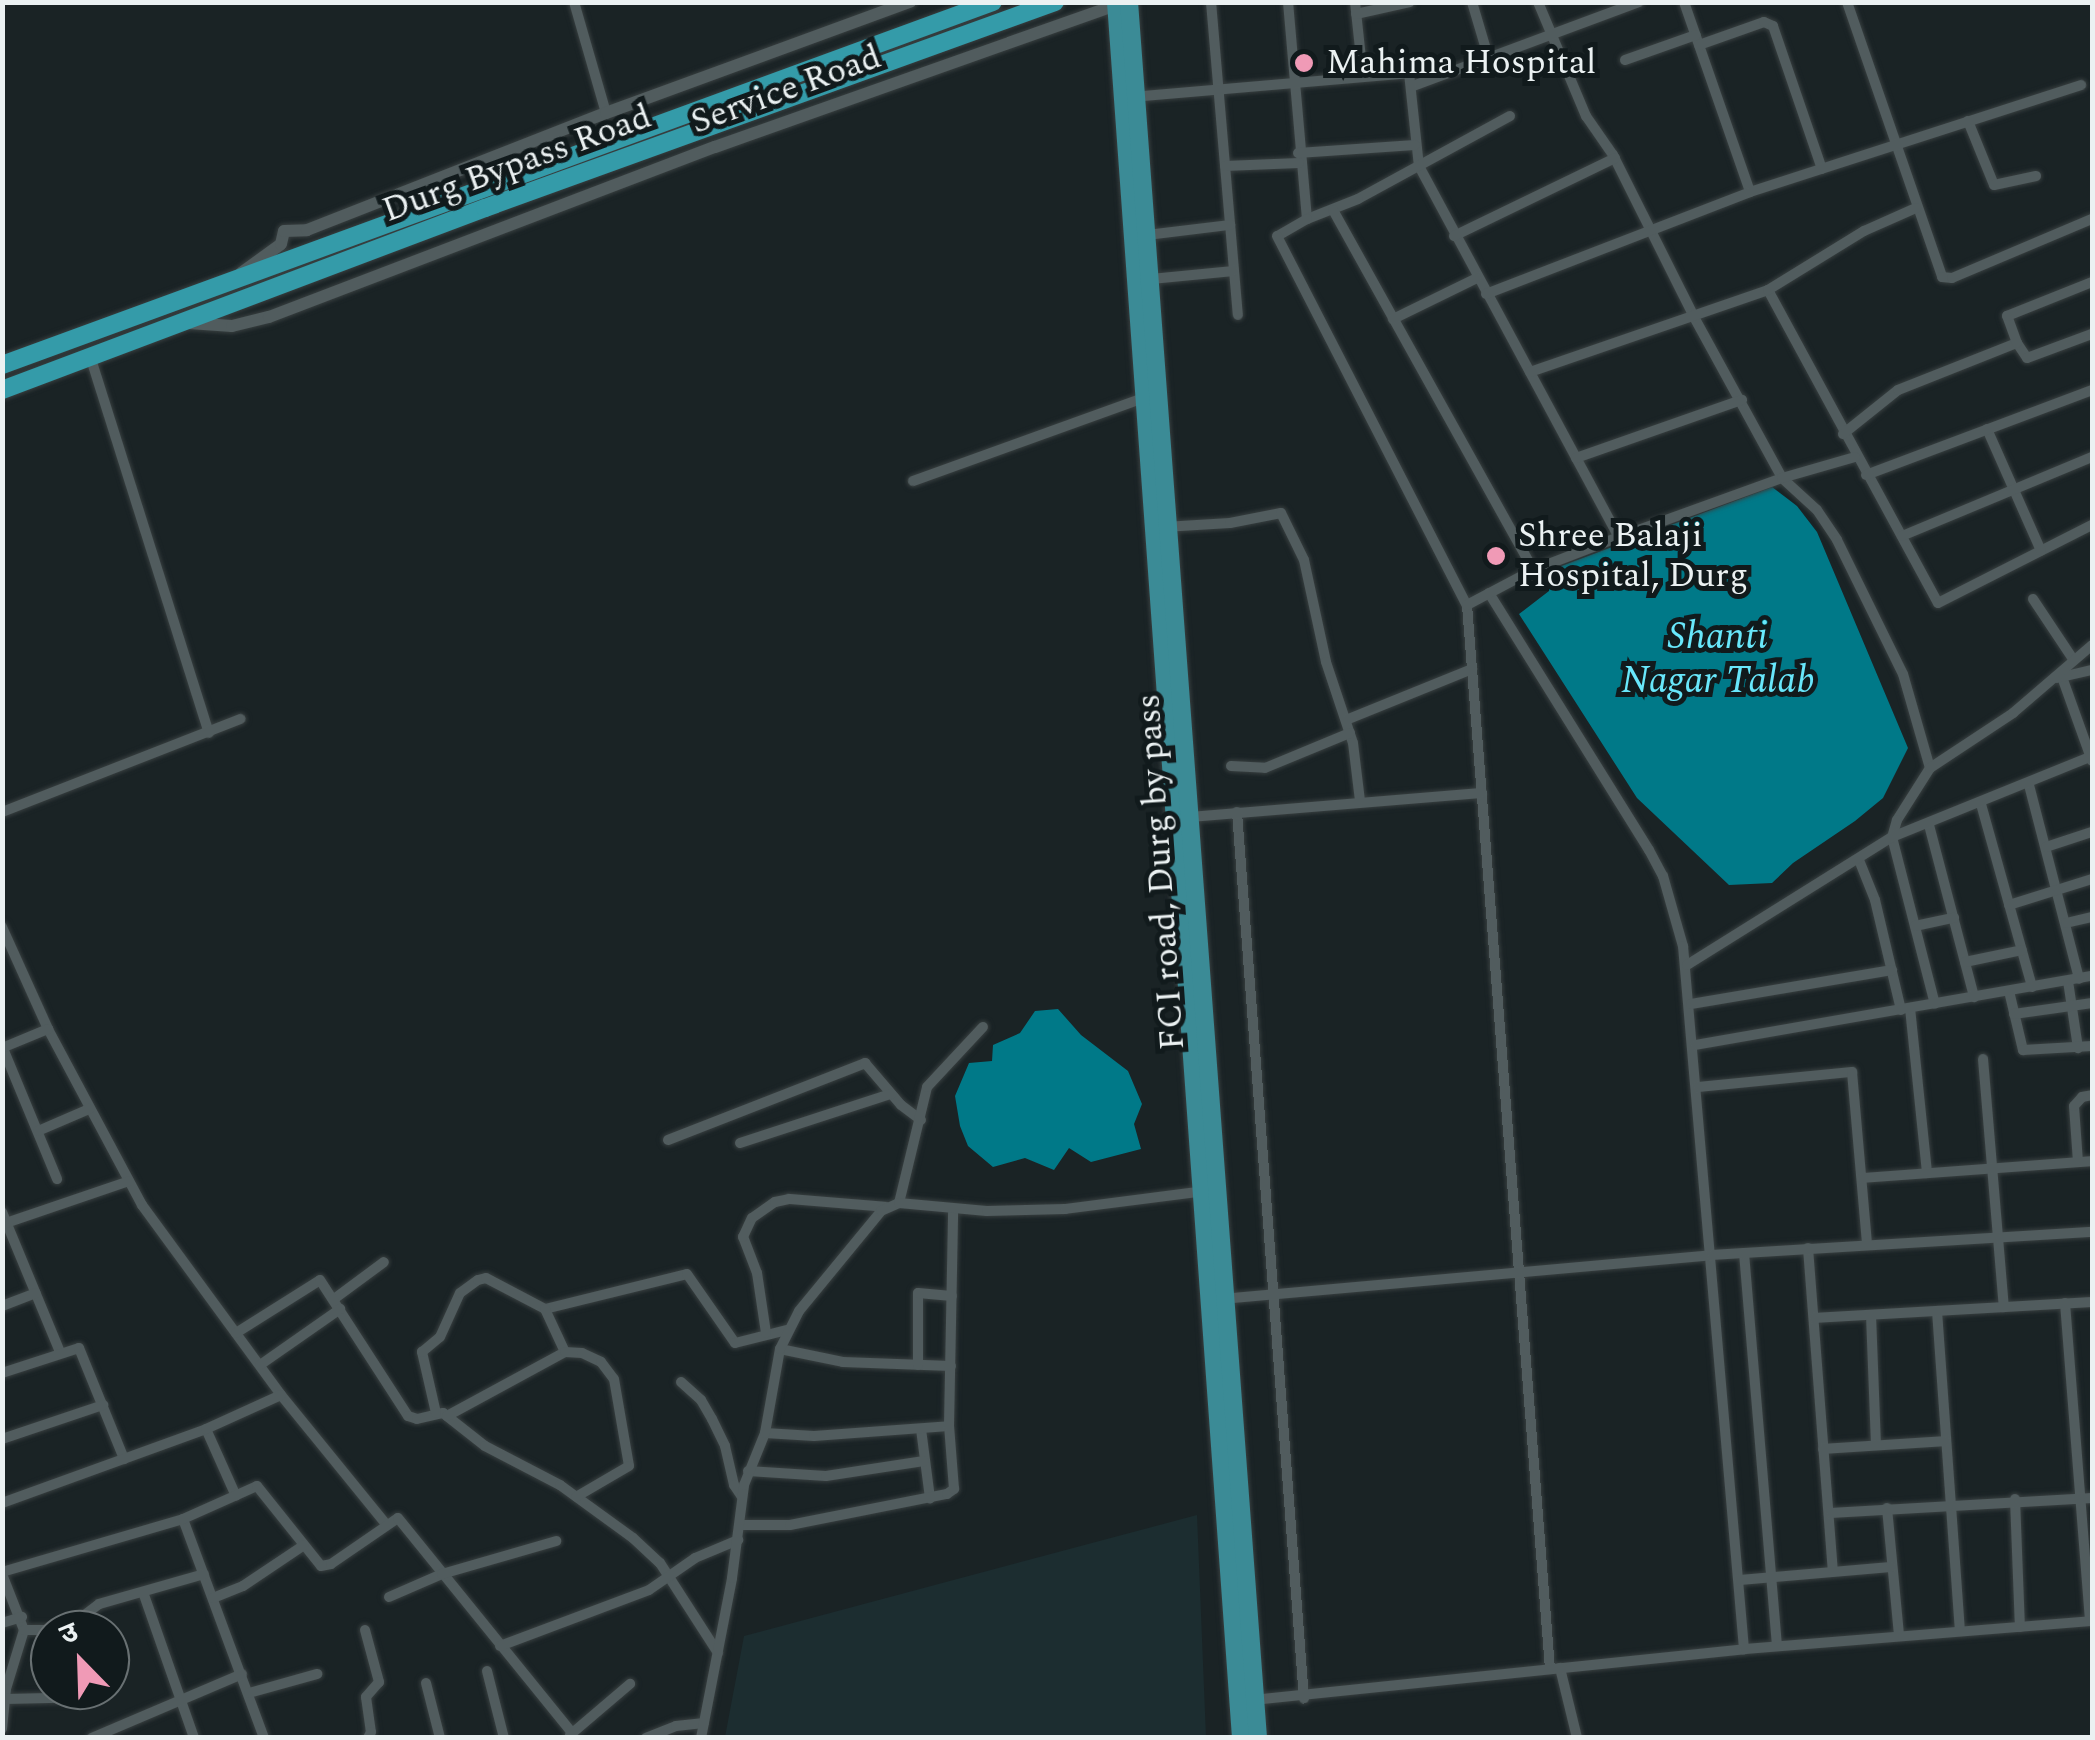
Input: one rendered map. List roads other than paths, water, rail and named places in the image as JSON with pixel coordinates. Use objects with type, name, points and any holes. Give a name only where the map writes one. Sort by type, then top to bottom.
[{"type":"highway","name":"Durg Bypass Road","points":[[2,365],[993,2]]},
{"type":"highway","name":"Durg Bypass Road","points":[[2,390],[486,208],[1056,2]]},
{"type":"main road","name":"FCI road, Durg by pass","points":[[1122,3],[1144,398],[1161,527],[1188,817],[1246,1700],[1241,1738]]},
{"type":"main road","name":"FCI road, Durg by pass","points":[[1130,97],[1151,278],[1176,882],[1210,1190]]},
{"type":"main road","name":"FCI road, Durg by pass","points":[[1246,1700],[1258,1738]]},
{"type":"street","points":[[574,2],[606,114]]},
{"type":"street","points":[[231,280],[281,244],[284,231],[306,230],[910,2]]},
{"type":"street","points":[[1211,2],[1238,315]]},
{"type":"street","points":[[1288,2],[1307,219]]},
{"type":"street","points":[[1363,77],[1355,8],[1410,2]]},
{"type":"street","points":[[1472,2],[1488,56]]},
{"type":"street","points":[[1538,2],[1586,116],[1615,158],[1648,229],[1782,478],[1825,520],[1886,633],[1917,714],[1930,768]]},
{"type":"street","points":[[1413,86],[1640,2]]},
{"type":"street","points":[[1684,2],[1750,192]]},
{"type":"street","points":[[1847,2],[1939,274],[1946,279],[2092,219]]},
{"type":"street","name":"Service Road","points":[[186,323],[232,326],[268,317],[716,148],[1122,3]]},
{"type":"street","points":[[1625,60],[1764,22],[1773,26],[1822,169]]},
{"type":"street","points":[[1130,97],[1408,74],[1413,86],[1419,166],[1619,537]]},
{"type":"street","points":[[1486,294],[1750,192],[2081,85]]},
{"type":"street","points":[[1510,116],[1333,210],[1280,232],[1281,250],[1467,604],[1555,1668],[1577,1738]]},
{"type":"street","points":[[1968,121],[1994,185],[2036,176]]},
{"type":"street","points":[[1226,166],[1415,145]]},
{"type":"street","points":[[1454,236],[1615,158]]},
{"type":"street","points":[[1530,372],[1768,290],[1864,231],[1916,208]]},
{"type":"street","points":[[1333,210],[1533,570]]},
{"type":"street","points":[[1148,235],[1230,225]]},
{"type":"street","points":[[1151,278],[1234,271]]},
{"type":"street","points":[[1393,319],[1477,278]]},
{"type":"street","points":[[2092,282],[2007,316],[2027,358],[2092,334]]},
{"type":"street","points":[[1768,290],[1855,457],[1938,603],[2092,527]]},
{"type":"street","points":[[1843,434],[1898,390],[2017,342]]},
{"type":"street","points":[[90,358],[209,733]]},
{"type":"street","points":[[1866,474],[2092,390]]},
{"type":"street","points":[[913,480],[1144,398]]},
{"type":"street","points":[[1576,458],[1742,400]]},
{"type":"street","points":[[1988,429],[2040,551]]},
{"type":"street","points":[[1467,604],[1533,570],[1619,537],[1782,478],[1855,457]]},
{"type":"street","points":[[1902,536],[2092,457]]},
{"type":"street","points":[[1161,527],[1230,522],[1281,513],[1304,560],[1326,662],[1350,732],[1360,801]]},
{"type":"street","points":[[1489,593],[1663,876],[1687,964],[1744,1649]]},
{"type":"street","points":[[2033,598],[2074,659]]},
{"type":"street","points":[[1935,1004],[1892,837],[1897,820],[1930,768],[2013,712],[2092,645]]},
{"type":"street","points":[[1346,720],[1472,669]]},
{"type":"street","points":[[2056,678],[2092,670]]},
{"type":"street","points":[[1687,964],[1892,837],[2092,758],[2056,678]]},
{"type":"street","points":[[2,812],[241,719]]},
{"type":"street","points":[[1231,766],[1265,768],[1350,732]]},
{"type":"street","points":[[2029,784],[2066,922],[2078,1048]]},
{"type":"street","points":[[1188,817],[1482,793]]},
{"type":"street","points":[[1981,804],[2032,987]]},
{"type":"street","points":[[1237,812],[1304,1698]]},
{"type":"street","points":[[1929,825],[1974,997]]},
{"type":"street","points":[[2046,847],[2092,832]]},
{"type":"street","points":[[1859,860],[1875,900],[1906,1009],[1927,1173]]},
{"type":"street","points":[[2009,905],[2092,879]]},
{"type":"street","points":[[2066,922],[2092,917]]},
{"type":"street","points":[[1915,926],[1954,918]]},
{"type":"street","points":[[2,928],[48,1030],[129,1181],[281,1395],[386,1524]]},
{"type":"street","points":[[1965,962],[2022,950]]},
{"type":"street","points":[[1691,1004],[1892,970]]},
{"type":"street","points":[[1695,1045],[2092,976]]},
{"type":"street","points":[[2009,991],[2020,1045],[2028,1052],[2092,1046]]},
{"type":"street","points":[[2014,1014],[2092,1003]]},
{"type":"street","points":[[899,1203],[932,1076],[983,1027]]},
{"type":"street","points":[[48,1030],[3,1048],[57,1179]]},
{"type":"street","points":[[1983,1059],[2004,1307]]},
{"type":"street","points":[[668,1140],[860,1064],[869,1064],[890,1094],[921,1120]]},
{"type":"street","points":[[1698,1088],[1852,1072],[1866,1244]]},
{"type":"street","points":[[740,1143],[890,1094]]},
{"type":"street","points":[[2078,1162],[2074,1106],[2082,1097],[2092,1096]]},
{"type":"street","points":[[38,1132],[89,1110]]},
{"type":"street","points":[[1862,1178],[2092,1161]]},
{"type":"street","points":[[60,1352],[4,1220],[129,1181]]},
{"type":"street","points":[[766,1334],[757,1273],[745,1249],[745,1226],[775,1202],[789,1199],[886,1207],[899,1203],[953,1208],[1065,1209],[1210,1190]]},
{"type":"street","points":[[701,1738],[749,1468],[765,1433],[780,1349],[788,1330],[886,1207]]},
{"type":"street","points":[[740,1525],[790,1525],[930,1498],[954,1489],[949,1426],[953,1208]]},
{"type":"street","points":[[1218,1299],[1523,1275],[1744,1252],[2092,1232]]},
{"type":"street","points":[[1808,1248],[1833,1572]]},
{"type":"street","points":[[1744,1252],[1777,1646]]},
{"type":"street","points":[[260,1366],[384,1262]]},
{"type":"street","points":[[545,1310],[686,1274],[735,1344],[788,1330]]},
{"type":"street","points":[[565,1352],[545,1310],[486,1278],[466,1288],[440,1337],[422,1352],[442,1414],[485,1446],[576,1497],[650,1551],[718,1652]]},
{"type":"street","points":[[236,1333],[316,1280],[324,1282],[408,1416],[417,1419],[442,1414],[565,1352],[582,1353],[611,1372],[630,1461],[627,1469],[584,1488],[576,1497]]},
{"type":"street","points":[[2,1306],[36,1293]]},
{"type":"street","points":[[918,1365],[918,1293],[952,1296]]},
{"type":"street","points":[[1814,1318],[2092,1302]]},
{"type":"street","points":[[1246,1700],[1304,1698],[1744,1649],[2092,1621],[2087,1498],[2076,1428],[2065,1303]]},
{"type":"street","points":[[1937,1311],[1960,1629]]},
{"type":"street","points":[[1871,1315],[1876,1445]]},
{"type":"street","points":[[2,1373],[79,1348],[124,1459]]},
{"type":"street","points":[[780,1349],[843,1362],[950,1366]]},
{"type":"street","points":[[681,1382],[701,1400],[729,1459],[734,1485],[743,1498]]},
{"type":"street","points":[[2,1503],[206,1429],[281,1395]]},
{"type":"street","points":[[2,1439],[103,1406]]},
{"type":"street","points":[[765,1433],[814,1436],[949,1426]]},
{"type":"street","points":[[2076,1428],[2092,1426]]},
{"type":"street","points":[[206,1429],[236,1496]]},
{"type":"street","points":[[921,1429],[930,1498]]},
{"type":"street","points":[[1823,1449],[1946,1441]]},
{"type":"street","points":[[729,1459],[749,1468],[826,1476],[924,1461]]},
{"type":"street","points":[[2,1729],[24,1630],[2,1573],[182,1519],[252,1486],[262,1488],[317,1564],[331,1564],[398,1518],[570,1735],[630,1684]]},
{"type":"street","points":[[1830,1513],[2087,1498]]},
{"type":"street","points":[[2015,1500],[2020,1627]]},
{"type":"street","points":[[1887,1508],[1899,1635]]},
{"type":"street","points":[[182,1519],[264,1738]]},
{"type":"street","points":[[500,1646],[649,1590],[694,1558],[738,1540]]},
{"type":"street","points":[[390,1598],[442,1574],[556,1541]]},
{"type":"street","points":[[213,1598],[243,1586],[304,1545]]},
{"type":"street","points":[[1739,1580],[1891,1567]]},
{"type":"street","points":[[91,1610],[99,1604],[204,1574]]},
{"type":"street","points":[[143,1592],[194,1738]]},
{"type":"street","points":[[2,1624],[22,1617]]},
{"type":"street","points":[[24,1630],[30,1630]]},
{"type":"street","points":[[365,1630],[379,1682],[366,1697],[371,1736]]},
{"type":"street","points":[[487,1671],[504,1738]]},
{"type":"street","points":[[92,1738],[182,1696],[242,1674]]},
{"type":"street","points":[[249,1693],[316,1674]]},
{"type":"street","points":[[426,1683],[440,1738]]},
{"type":"street","points":[[6,1699],[30,1698]]},
{"type":"street","points":[[646,1738],[676,1726],[704,1723]]},
{"type":"street","points":[[122,1724],[127,1738]]},
{"type":"water","name":"Shanti Nagar Talab","points":[[1772,487],[1797,506],[1817,532],[1908,748],[1883,798],[1855,821],[1793,863],[1772,883],[1729,885],[1637,798],[1519,614],[1549,591],[1548,571]]},
{"type":"water","points":[[1058,1009],[1081,1035],[1128,1071],[1142,1104],[1134,1124],[1141,1149],[1091,1162],[1069,1148],[1054,1170],[1025,1158],[993,1167],[968,1146],[955,1096],[969,1063],[992,1061],[993,1045],[1020,1033],[1035,1011]]},
{"type":"place","name":"Mahima Hospital","points":[[1304,63]]},
{"type":"place","name":"Shree Balaji Hospital, Durg","points":[[1496,556]]}]
